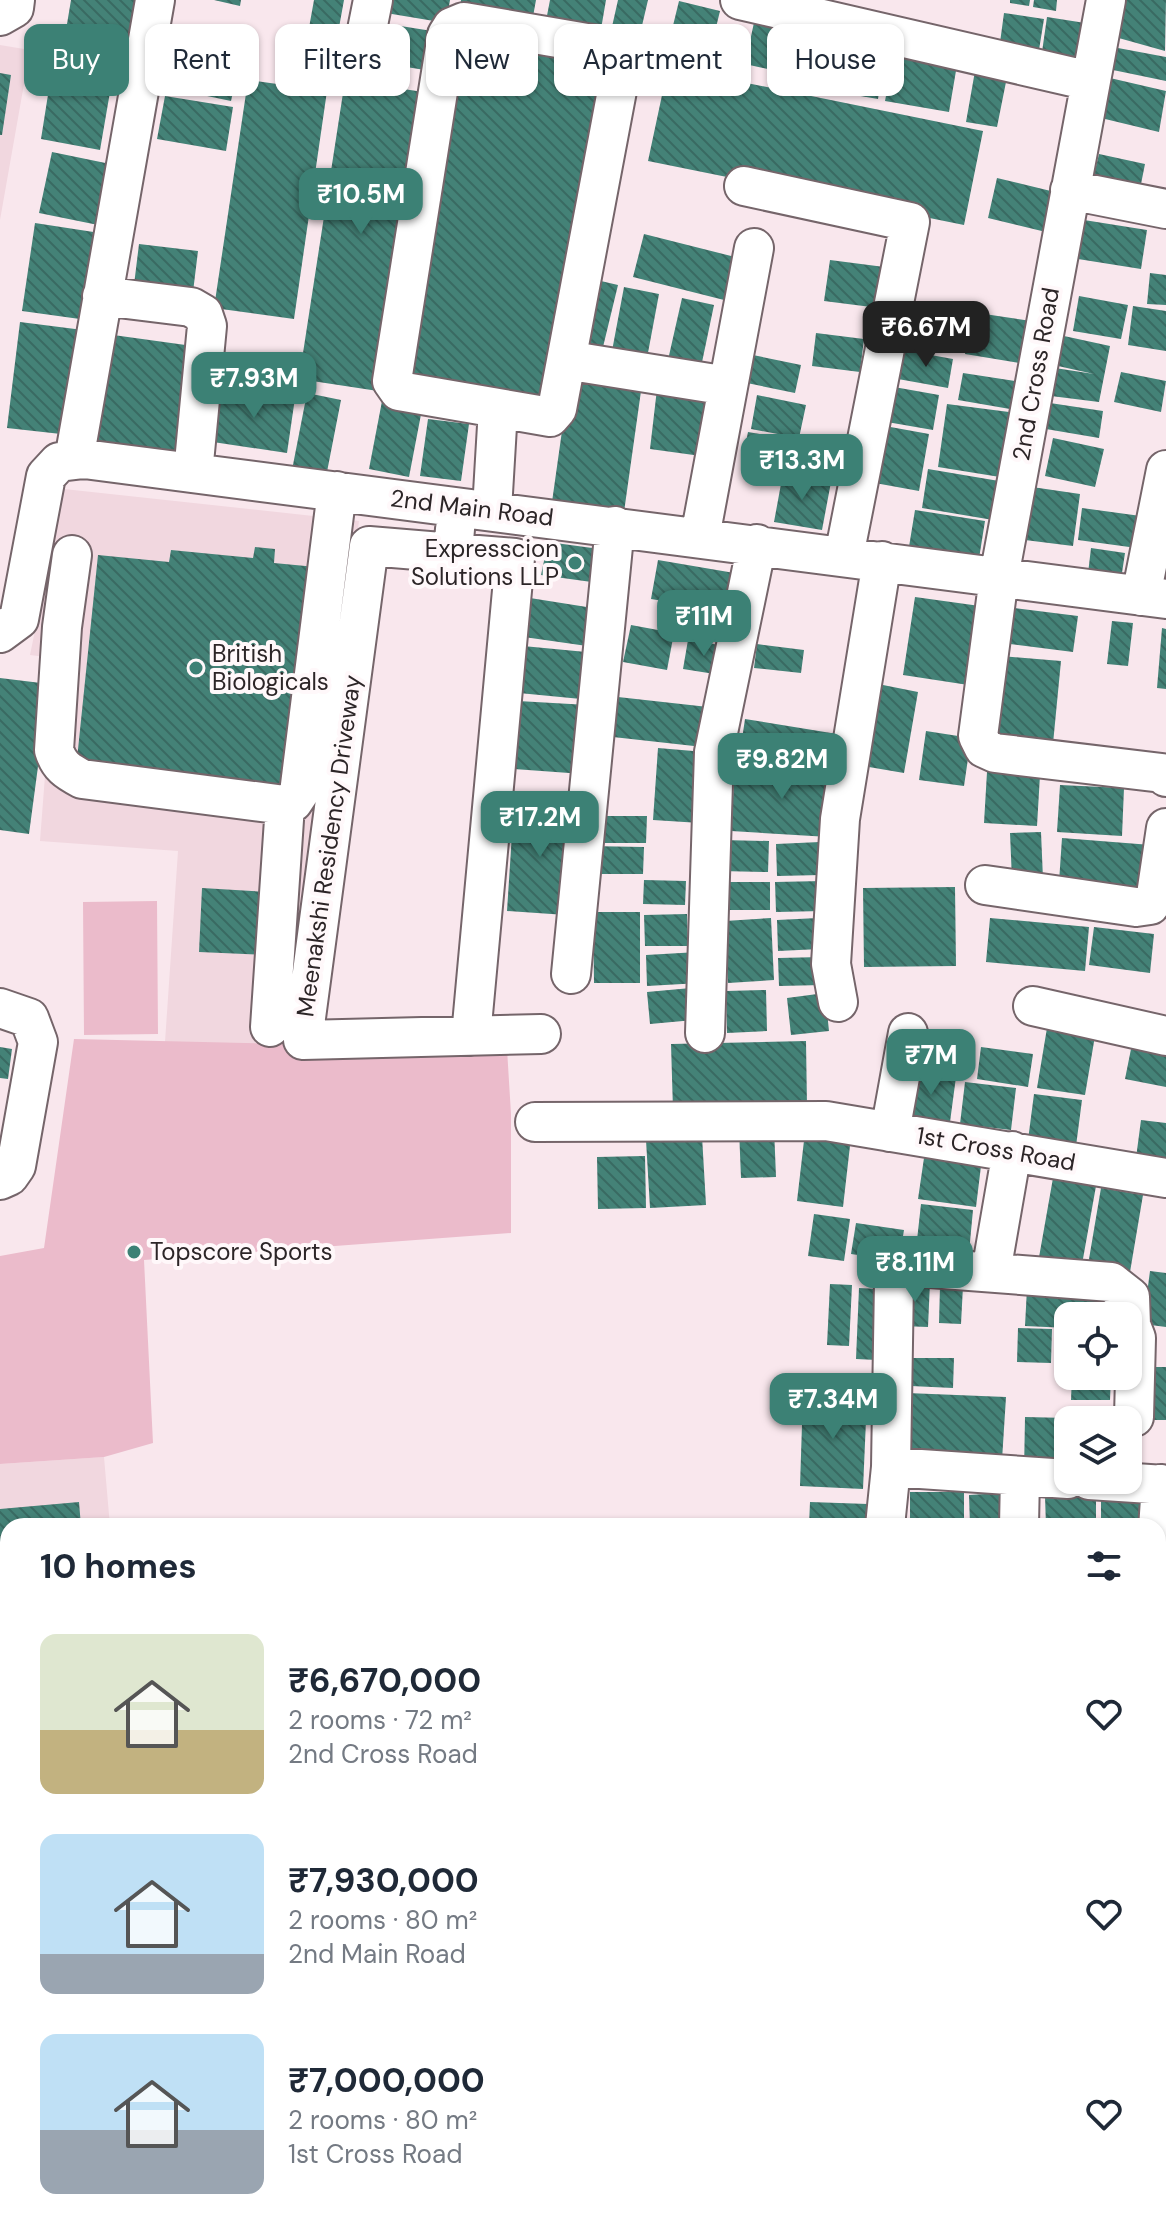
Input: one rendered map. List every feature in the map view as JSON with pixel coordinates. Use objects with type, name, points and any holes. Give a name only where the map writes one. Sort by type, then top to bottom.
[{"type":"street","points":[[0,16],[14,8],[15,0]]},
{"type":"street","points":[[62,627],[10,626],[46,476],[59,462],[74,460],[155,0]]},
{"type":"street","points":[[368,24],[373,0]]},
{"type":"street","points":[[740,0],[1090,81]]},
{"type":"street","name":"2nd Cross Road","points":[[1106,0],[999,577],[978,736],[984,748],[995,753],[1162,773],[1166,777]]},
{"type":"street","points":[[464,22],[610,47],[622,64],[557,409],[550,417],[498,409],[399,391],[392,381],[447,35],[452,27],[464,22]]},
{"type":"street","points":[[744,186],[910,222],[844,556]]},
{"type":"street","points":[[1070,190],[1166,209]]},
{"type":"street","points":[[700,537],[754,248]]},
{"type":"street","points":[[102,296],[191,307],[203,314],[207,326],[193,473]]},
{"type":"street","points":[[584,363],[728,386]]},
{"type":"street","points":[[448,552],[498,409]]},
{"type":"street","name":"2nd Main Road","points":[[74,460],[757,544],[1154,598]]},
{"type":"street","points":[[1154,598],[1166,470]]},
{"type":"street","points":[[72,555],[62,627],[54,750],[66,771],[82,779],[285,805],[293,802],[299,793],[337,491]]},
{"type":"street","points":[[571,974],[615,526]]},
{"type":"street","points":[[705,1033],[714,752],[757,544]]},
{"type":"street","name":"Meenakshi Residency Driveway","points":[[369,546],[448,552],[515,558],[471,1036],[303,1040],[369,546]]},
{"type":"street","points":[[838,1002],[831,964],[840,819],[882,561]]},
{"type":"street","points":[[270,1027],[285,805]]},
{"type":"street","points":[[985,885],[1136,907],[1150,905],[1156,895],[1166,828]]},
{"type":"street","points":[[1033,1006],[1166,1036]]},
{"type":"street","points":[[0,1008],[29,1018],[38,1042],[16,1166],[9,1176],[0,1180]]},
{"type":"street","points":[[890,1132],[908,1033]]},
{"type":"street","points":[[471,1036],[541,1034]]},
{"type":"street","name":"1st Cross Road","points":[[535,1122],[826,1121],[1166,1178]]},
{"type":"street","points":[[991,1272],[1012,1151]]},
{"type":"street","points":[[886,1518],[891,1467],[894,1281],[901,1270],[917,1267],[1111,1282],[1130,1297],[1131,1325],[1151,1340],[1136,1406]]},
{"type":"street","points":[[891,1467],[1054,1478]]},
{"type":"street","points":[[1019,1518],[1020,1476]]},
{"type":"street","points":[[1142,1484],[1163,1485],[1159,1518]]},
{"type":"shaded area","points":[[0,45],[24,49],[24,84],[0,220]]},
{"type":"shaded area","points":[[64,489],[359,521],[290,1046],[165,1042],[178,851],[40,841],[54,658],[30,655]]},
{"type":"shaded area","points":[[157,901],[158,1034],[84,1035],[83,902]]},
{"type":"shaded area","name":"Topscore Sports","points":[[74,1039],[507,1049],[511,1114],[511,1233],[144,1260],[153,1443],[104,1457],[0,1464],[0,1256],[44,1248]]},
{"type":"shaded area","points":[[104,1457],[109,1518],[0,1518],[0,1464]]},
{"type":"building","points":[[71,0],[144,0],[131,83],[129,24],[67,24]]},
{"type":"building","points":[[214,0],[241,0],[240,6]]},
{"type":"building","points":[[314,0],[344,0],[340,24],[310,24]]},
{"type":"building","points":[[388,0],[450,0],[446,23],[386,13]]},
{"type":"building","points":[[461,0],[536,0],[532,22],[460,7]]},
{"type":"building","points":[[550,0],[606,0],[602,24],[545,26]]},
{"type":"building","points":[[618,0],[648,0],[642,24],[613,24]]},
{"type":"building","points":[[1010,0],[1030,0],[1029,6],[1010,3]]},
{"type":"building","points":[[1034,0],[1057,0],[1056,11],[1033,7]]},
{"type":"building","points":[[1118,0],[1166,0],[1165,51],[1108,35]]},
{"type":"building","points":[[679,1],[720,11],[717,24],[673,24]]},
{"type":"building","points":[[1004,13],[1044,19],[1038,56],[999,50]]},
{"type":"building","points":[[1047,17],[1085,23],[1079,64],[1041,59]]},
{"type":"building","points":[[755,18],[783,24],[767,24],[767,69],[751,65],[751,36]]},
{"type":"building","points":[[410,28],[426,30],[425,70],[410,68]]},
{"type":"building","points":[[1118,48],[1166,57],[1166,81],[1113,70]]},
{"type":"building","points":[[538,49],[554,52],[554,96],[605,96],[553,409],[402,385],[449,96],[538,96]]},
{"type":"building","points":[[904,50],[958,59],[949,112],[885,101],[886,96],[904,96]]},
{"type":"building","points":[[975,71],[1007,77],[997,127],[966,122]]},
{"type":"building","points":[[0,73],[11,75],[2,135],[0,135]]},
{"type":"building","points":[[1110,78],[1166,91],[1159,132],[1101,118]]},
{"type":"building","points":[[259,82],[275,84],[275,96],[326,96],[294,319],[214,308],[246,96],[259,96]]},
{"type":"building","points":[[751,84],[767,87],[767,96],[811,96],[983,131],[964,225],[648,161],[662,96],[751,96]]},
{"type":"building","points":[[410,90],[423,92],[378,391],[299,379],[343,96],[410,96]]},
{"type":"building","points":[[48,96],[109,96],[100,150],[41,139]]},
{"type":"building","points":[[165,96],[233,107],[226,151],[157,139]]},
{"type":"building","points":[[207,96],[232,96],[231,101]]},
{"type":"building","points":[[52,152],[120,166],[108,227],[39,213]]},
{"type":"building","points":[[1099,154],[1145,164],[1140,189],[1093,179]]},
{"type":"building","points":[[997,178],[1059,193],[1050,233],[988,218]]},
{"type":"building","points":[[1084,220],[1147,230],[1141,269],[1078,259]]},
{"type":"building","points":[[35,223],[100,233],[87,320],[22,311]]},
{"type":"building","points":[[644,234],[743,259],[732,302],[633,277]]},
{"type":"building","points":[[139,244],[198,251],[193,292],[134,285]]},
{"type":"building","points":[[830,260],[892,268],[887,309],[824,301]]},
{"type":"building","points":[[1150,273],[1166,275],[1166,305],[1147,304]]},
{"type":"building","points":[[588,278],[618,285],[603,347],[573,340]]},
{"type":"building","points":[[624,287],[659,294],[647,358],[612,351]]},
{"type":"building","points":[[1079,296],[1128,305],[1121,339],[1073,331]]},
{"type":"building","points":[[682,298],[714,305],[701,367],[668,360]]},
{"type":"building","points":[[1133,306],[1166,311],[1166,351],[1128,345]]},
{"type":"building","points":[[971,312],[1031,321],[1025,364],[965,354]]},
{"type":"building","points":[[20,322],[83,330],[70,435],[7,428]]},
{"type":"building","points":[[816,333],[864,339],[860,372],[812,366]]},
{"type":"building","points":[[106,334],[200,347],[184,460],[91,448]]},
{"type":"building","points":[[1064,336],[1110,346],[1099,402],[1051,396],[1055,368],[1094,374],[1058,366]]},
{"type":"building","points":[[903,350],[953,359],[948,388],[898,379]]},
{"type":"building","points":[[753,355],[801,365],[795,393],[747,383]]},
{"type":"building","points":[[1121,372],[1166,381],[1161,412],[1114,402]]},
{"type":"building","points":[[963,373],[1015,381],[1010,409],[958,400]]},
{"type":"building","points":[[570,374],[642,384],[624,512],[552,502]]},
{"type":"building","points":[[894,387],[939,395],[933,430],[887,422]]},
{"type":"building","points":[[220,388],[295,398],[287,453],[213,442]]},
{"type":"building","points":[[657,389],[708,396],[701,456],[650,449]]},
{"type":"building","points":[[307,393],[341,400],[326,477],[292,470]]},
{"type":"building","points":[[757,395],[806,405],[799,438],[751,429]]},
{"type":"building","points":[[383,396],[423,404],[409,477],[369,469]]},
{"type":"building","points":[[1050,403],[1103,411],[1099,438],[1046,429]]},
{"type":"building","points":[[947,404],[1009,412],[1000,477],[938,467]]},
{"type":"building","points":[[428,419],[469,424],[461,481],[420,476]]},
{"type":"building","points":[[885,426],[929,434],[919,491],[875,483]]},
{"type":"building","points":[[748,432],[794,440],[788,472],[742,463]]},
{"type":"building","points":[[1053,438],[1104,449],[1095,487],[1045,476]]},
{"type":"building","points":[[928,469],[999,481],[993,520],[922,508]]},
{"type":"building","points":[[783,473],[831,482],[822,530],[774,522]]},
{"type":"building","points":[[1032,487],[1080,494],[1073,546],[1025,540]]},
{"type":"building","points":[[1082,508],[1148,517],[1144,549],[1078,540]]},
{"type":"building","points":[[915,510],[985,521],[977,571],[907,559]]},
{"type":"building","name":"Expresscion Solutions LLP","points":[[548,542],[607,550],[606,584],[541,575]]},
{"type":"building","name":"British Biologicals","points":[[255,547],[275,549],[274,563],[316,567],[293,791],[76,769],[98,555],[169,562],[171,550],[253,558]]},
{"type":"building","points":[[1091,548],[1125,553],[1120,586],[1087,582]]},
{"type":"building","points":[[658,560],[746,575],[734,644],[689,636],[694,606],[651,599]]},
{"type":"building","points":[[915,597],[987,607],[975,686],[903,675]]},
{"type":"building","points":[[530,598],[593,608],[587,646],[524,637]]},
{"type":"building","points":[[1007,607],[1078,616],[1073,652],[1002,643]]},
{"type":"building","points":[[1112,621],[1133,623],[1128,666],[1107,664]]},
{"type":"building","points":[[631,625],[674,633],[667,670],[623,662]]},
{"type":"building","points":[[1162,628],[1166,629],[1166,689],[1157,688]]},
{"type":"building","points":[[688,640],[726,646],[721,675],[683,669]]},
{"type":"building","points":[[757,644],[804,650],[801,673],[754,668]]},
{"type":"building","points":[[523,646],[586,652],[581,699],[519,693]]},
{"type":"building","points":[[1001,656],[1061,661],[1052,754],[992,748]]},
{"type":"building","points":[[0,678],[49,684],[29,834],[0,830]]},
{"type":"building","points":[[878,684],[918,692],[904,773],[863,766]]},
{"type":"building","points":[[618,697],[708,707],[703,747],[613,737]]},
{"type":"building","points":[[518,701],[588,705],[583,774],[514,769]]},
{"type":"building","points":[[745,719],[837,734],[832,761],[741,746]]},
{"type":"building","points":[[926,731],[971,738],[964,786],[919,780]]},
{"type":"building","points":[[658,748],[705,752],[700,823],[653,820]]},
{"type":"building","points":[[735,765],[833,771],[829,837],[731,831]]},
{"type":"building","points":[[987,772],[1040,775],[1037,826],[984,823]]},
{"type":"building","points":[[1060,785],[1124,788],[1122,836],[1057,832]]},
{"type":"building","points":[[514,803],[573,808],[566,915],[507,911]]},
{"type":"building","points":[[594,816],[647,816],[646,843],[594,843]]},
{"type":"building","points":[[1041,832],[1043,879],[1012,880],[1010,833]]},
{"type":"building","points":[[1062,838],[1151,845],[1148,889],[1059,882]]},
{"type":"building","points":[[721,840],[769,841],[768,872],[720,871]]},
{"type":"building","points":[[820,842],[821,875],[777,876],[776,844]]},
{"type":"building","points":[[588,846],[644,847],[643,874],[588,874]]},
{"type":"building","points":[[644,880],[686,881],[685,905],[643,904]]},
{"type":"building","points":[[823,881],[823,911],[776,912],[775,882]]},
{"type":"building","points":[[726,882],[770,882],[770,910],[726,910]]},
{"type":"building","points":[[955,887],[956,966],[864,967],[863,888]]},
{"type":"building","points":[[202,888],[268,892],[265,955],[199,952]]},
{"type":"building","points":[[593,912],[640,912],[640,983],[594,983]]},
{"type":"building","points":[[687,914],[688,946],[645,946],[644,915]]},
{"type":"building","points":[[771,918],[774,980],[728,983],[725,921]]},
{"type":"building","points":[[818,918],[820,949],[778,951],[777,920]]},
{"type":"building","points":[[990,918],[1089,927],[1085,971],[986,962]]},
{"type":"building","points":[[1094,927],[1154,934],[1150,973],[1089,965]]},
{"type":"building","points":[[698,952],[700,983],[647,986],[646,955]]},
{"type":"building","points":[[822,957],[823,985],[779,986],[778,958]]},
{"type":"building","points":[[691,988],[694,1020],[650,1024],[647,992]]},
{"type":"building","points":[[766,990],[767,1031],[727,1033],[726,991]]},
{"type":"building","points":[[825,993],[829,1031],[791,1035],[787,998]]},
{"type":"building","points":[[1048,1022],[1096,1030],[1085,1095],[1037,1088]]},
{"type":"building","points":[[915,1031],[973,1037],[969,1072],[911,1066]]},
{"type":"building","points":[[1133,1039],[1166,1045],[1166,1087],[1125,1079]]},
{"type":"building","points":[[806,1041],[807,1107],[673,1110],[671,1044]]},
{"type":"building","points":[[0,1047],[12,1049],[8,1079],[0,1078]]},
{"type":"building","points":[[981,1047],[1033,1054],[1028,1087],[977,1079]]},
{"type":"building","points":[[913,1072],[956,1077],[950,1122],[907,1118]]},
{"type":"building","points":[[965,1082],[1016,1088],[1011,1130],[960,1124]]},
{"type":"building","points":[[1034,1094],[1082,1100],[1076,1146],[1028,1140]]},
{"type":"building","points":[[1141,1120],[1166,1123],[1166,1162],[1136,1158]]},
{"type":"building","points":[[774,1128],[776,1177],[741,1178],[739,1129]]},
{"type":"building","points":[[805,1132],[851,1137],[843,1207],[797,1201]]},
{"type":"building","points":[[702,1136],[706,1205],[650,1208],[646,1140]]},
{"type":"building","points":[[645,1156],[646,1208],[598,1209],[597,1157]]},
{"type":"building","points":[[924,1158],[981,1166],[976,1207],[918,1199]]},
{"type":"building","points":[[1053,1178],[1096,1186],[1081,1270],[1038,1263]]},
{"type":"building","points":[[1101,1188],[1143,1195],[1130,1272],[1088,1265]]},
{"type":"building","points":[[921,1204],[973,1210],[968,1263],[915,1258]]},
{"type":"building","points":[[814,1214],[850,1219],[844,1261],[808,1256]]},
{"type":"building","points":[[856,1223],[904,1230],[899,1261],[851,1254]]},
{"type":"building","points":[[1150,1271],[1166,1273],[1166,1327],[1143,1324]]},
{"type":"building","points":[[902,1282],[930,1282],[928,1327],[901,1326]]},
{"type":"building","points":[[830,1284],[852,1285],[849,1346],[827,1345]]},
{"type":"building","points":[[940,1286],[963,1286],[961,1324],[939,1323]]},
{"type":"building","points":[[859,1288],[879,1289],[877,1360],[856,1359]]},
{"type":"building","points":[[1027,1288],[1104,1292],[1103,1302],[1054,1302],[1054,1327],[1025,1326]]},
{"type":"building","points":[[1018,1328],[1052,1329],[1051,1363],[1017,1362]]},
{"type":"building","points":[[912,1358],[954,1358],[953,1388],[911,1386]]},
{"type":"building","points":[[1152,1367],[1166,1367],[1166,1420],[1151,1420]]},
{"type":"building","points":[[1071,1390],[1110,1390],[1110,1400],[1071,1400]]},
{"type":"building","points":[[907,1393],[1006,1397],[1002,1460],[904,1455]]},
{"type":"building","points":[[803,1394],[867,1397],[863,1489],[800,1486]]},
{"type":"building","points":[[1025,1417],[1054,1418],[1054,1473],[1024,1472]]},
{"type":"building","points":[[910,1492],[964,1492],[964,1518],[910,1518]]},
{"type":"building","points":[[1016,1492],[1017,1518],[970,1518],[969,1495]]},
{"type":"building","points":[[1096,1495],[1096,1518],[1046,1518],[1045,1496]]},
{"type":"building","points":[[1101,1499],[1153,1499],[1153,1518],[1101,1518]]},
{"type":"building","points":[[79,1502],[80,1518],[0,1518],[0,1509]]},
{"type":"building","points":[[810,1502],[868,1504],[867,1518],[809,1518]]},
{"type":"place","name":"Expresscion Solutions LLP","points":[[575,563]]},
{"type":"place","name":"British Biologicals","points":[[196,668]]},
{"type":"place","name":"Topscore Sports","points":[[134,1252]]}]
